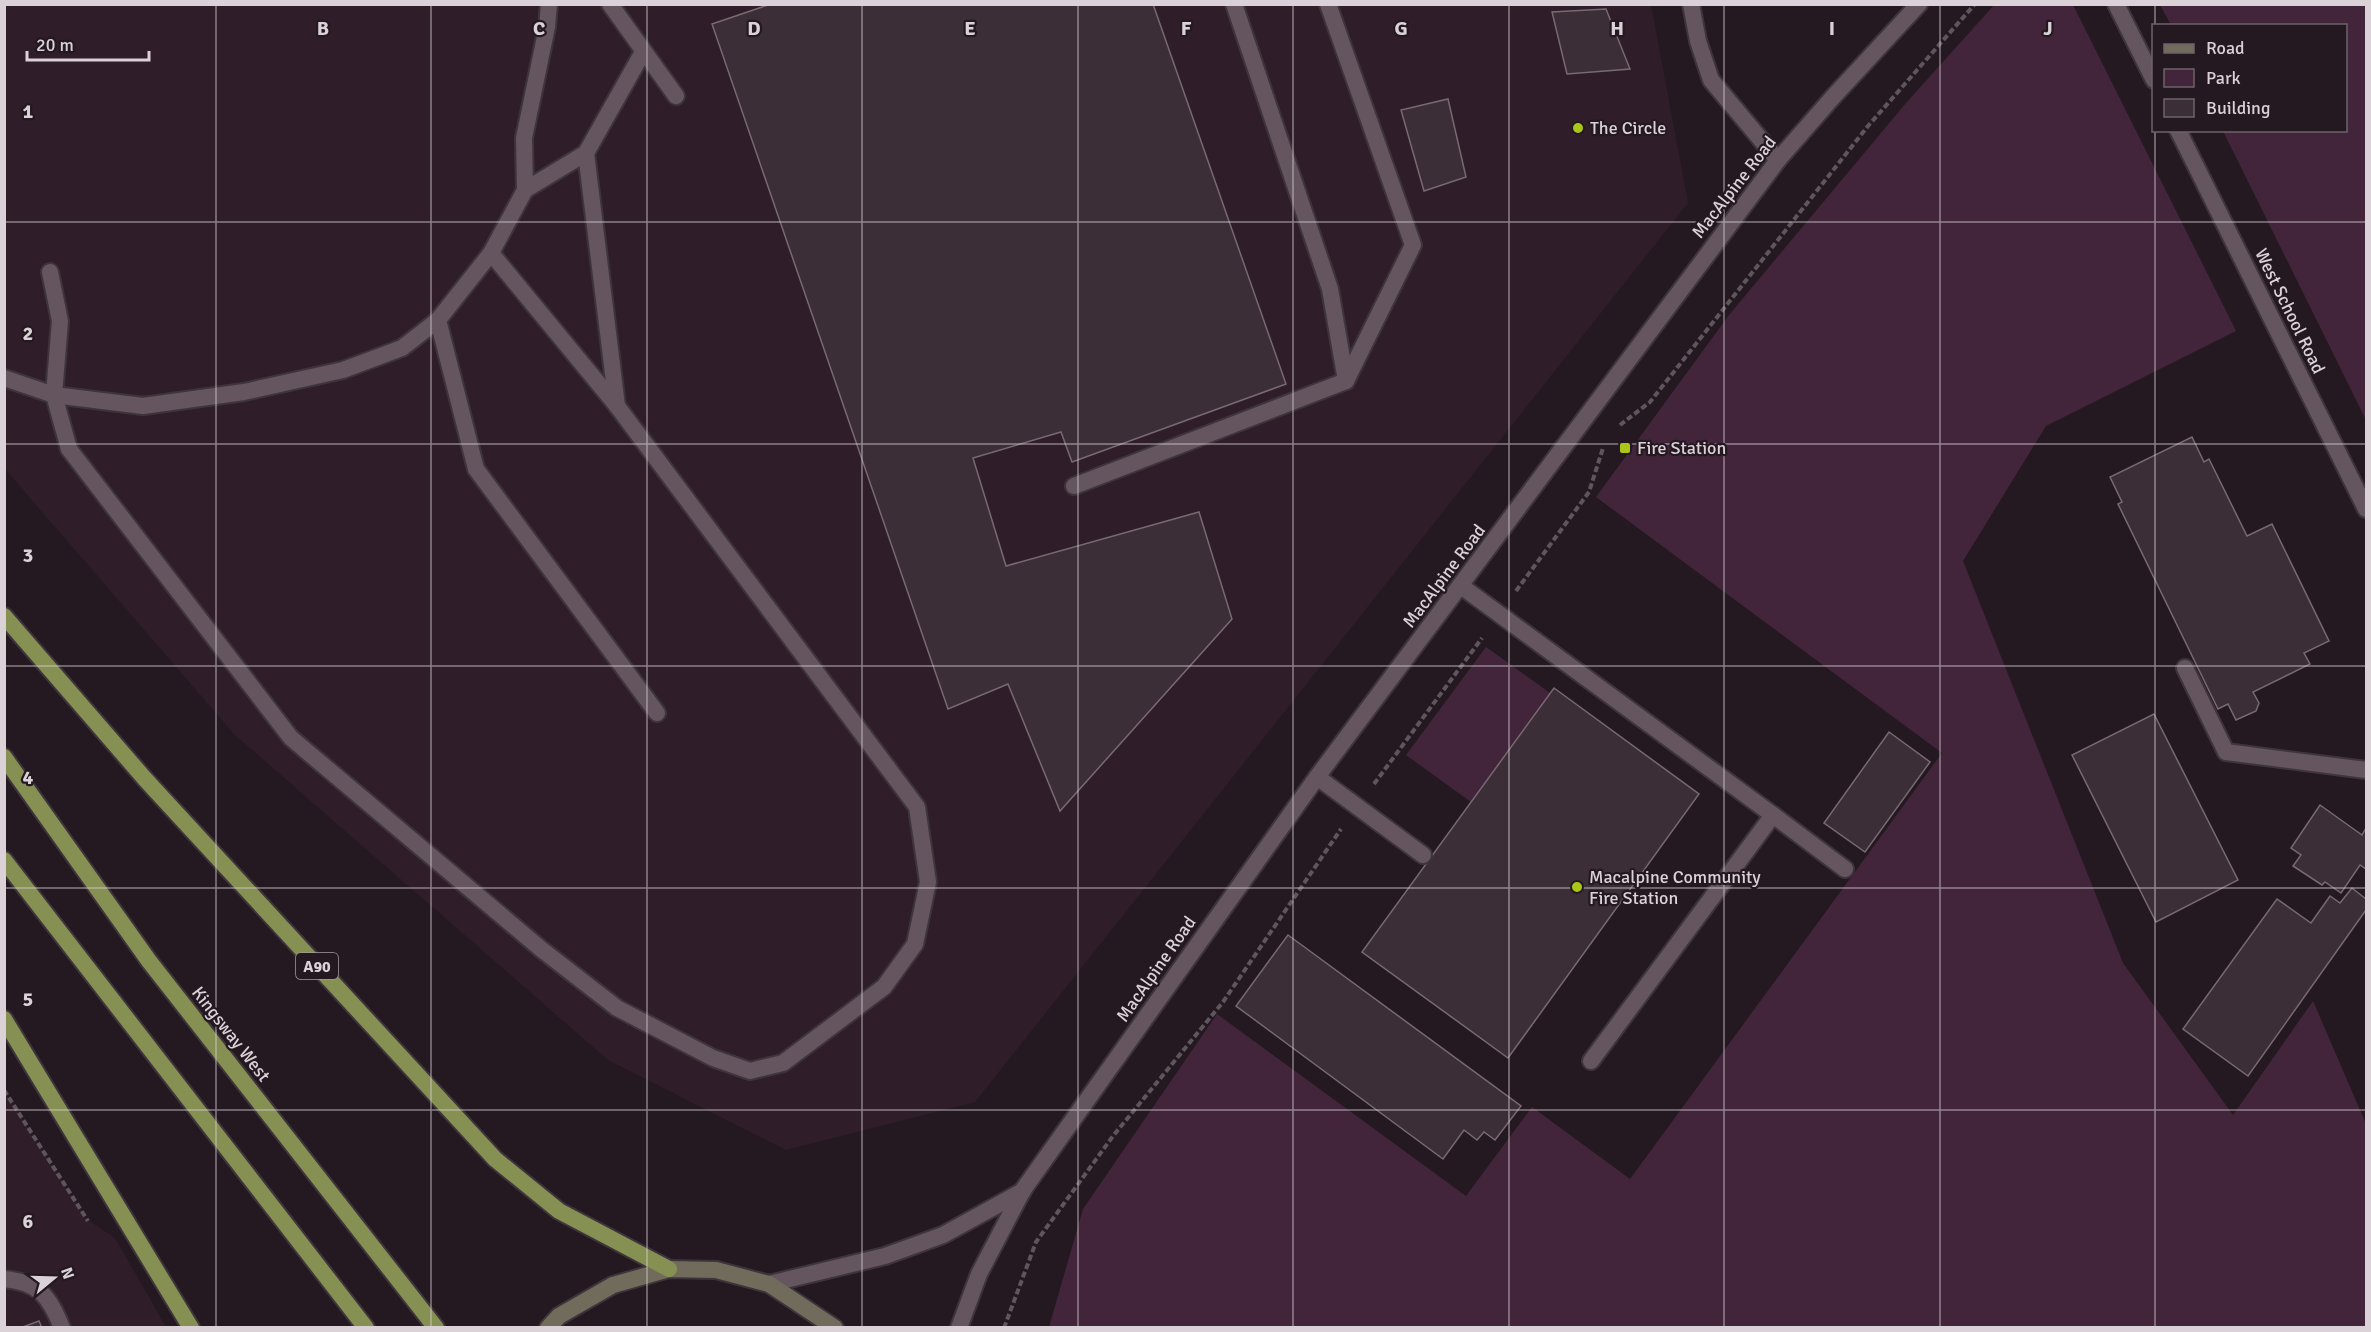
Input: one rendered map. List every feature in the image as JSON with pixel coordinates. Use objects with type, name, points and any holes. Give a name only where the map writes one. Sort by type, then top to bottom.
[{"type":"highway","name":"A90","points":[[4,616],[145,779],[495,1159],[559,1211],[669,1269]]},
{"type":"highway","name":"Kingsway West","points":[[4,757],[149,961],[436,1328]]},
{"type":"highway","points":[[4,860],[366,1328]]},
{"type":"highway","points":[[4,1019],[191,1328]]},
{"type":"main road","points":[[553,1322],[613,1285],[669,1269],[716,1270],[769,1284],[835,1328]]},
{"type":"street","points":[[4,378],[54,395],[143,406],[244,392],[343,370],[402,348],[438,320],[491,253],[525,190],[524,138],[547,27],[549,4]]},
{"type":"street","points":[[610,4],[676,96]]},
{"type":"street","points":[[1234,4],[1330,289],[1346,381]]},
{"type":"street","points":[[1074,486],[1346,381],[1413,245],[1328,4]]},
{"type":"street","points":[[1691,4],[1698,40],[1711,80],[1778,160]]},
{"type":"street","name":"MacAlpine Road","points":[[959,1328],[979,1274],[1023,1190],[1317,777],[1778,160],[1919,4]]},
{"type":"street","points":[[2116,4],[2152,76]]},
{"type":"street","points":[[525,190],[586,153],[643,52]]},
{"type":"street","name":"West School Road","points":[[2179,132],[2367,509]]},
{"type":"street","points":[[586,153],[617,406]]},
{"type":"street","points":[[50,272],[60,321],[54,395],[69,449],[291,738],[541,950],[617,1008],[713,1058],[750,1071],[783,1063],[884,987],[915,944],[928,882],[917,807],[617,406],[491,253]]},
{"type":"street","points":[[438,320],[476,469],[657,713]]},
{"type":"street","points":[[1461,586],[1845,868]]},
{"type":"street","points":[[2185,668],[2226,752],[2367,770]]},
{"type":"street","points":[[1317,777],[1423,855]]},
{"type":"street","points":[[1591,1061],[1773,815]]},
{"type":"street","name":"MacAlpine Road","points":[[769,1284],[885,1256],[943,1235],[1023,1190]]},
{"type":"street","points":[[4,1279],[20,1281],[41,1290],[57,1315],[62,1328]]},
{"type":"path","points":[[1614,432],[1620,424],[1650,402],[1868,126],[1975,4]]},
{"type":"path","points":[[1004,1328],[1036,1242],[1113,1136],[1222,1002],[1357,807],[1589,492],[1602,449],[1608,441]]},
{"type":"shaded area","points":[[4,5],[1651,5],[1688,203],[975,1102],[786,1150],[608,1060],[235,735],[5,469]]},
{"type":"shaded area","points":[[4,1090],[88,1220],[115,1238],[166,1327],[5,1327]]},
{"type":"green space","points":[[1995,4],[2073,5],[2236,331],[2046,426],[1963,561],[2123,963],[2233,1115],[2313,1001],[2366,1124],[2366,1327],[1049,1327],[1083,1209],[1217,1014],[1466,1196],[1532,1107],[1630,1179],[1942,753],[1596,497],[1729,315],[1906,103]]},
{"type":"green space","points":[[2160,5],[2366,5],[2366,420],[2223,132],[2347,132],[2347,24],[2170,24]]},
{"type":"green space","points":[[1486,647],[1550,693],[1471,802],[1406,755]]},
{"type":"building","points":[[771,4],[1153,4],[1286,384],[1072,462],[1061,432],[973,458],[1006,566],[1199,512],[1232,619],[1060,811],[1008,684],[948,709],[712,24]]},
{"type":"building","points":[[1606,9],[1630,69],[1567,74],[1552,12]]},
{"type":"building","points":[[1448,99],[1466,177],[1424,191],[1401,110]]},
{"type":"building","points":[[2192,437],[2204,462],[2209,459],[2247,536],[2272,524],[2329,641],[2304,653],[2310,664],[2253,692],[2259,703],[2256,711],[2236,720],[2228,704],[2218,709],[2118,504],[2122,502],[2110,477]]},
{"type":"building","points":[[1554,688],[1699,794],[1508,1058],[1362,952]]},
{"type":"building","points":[[2154,714],[2238,880],[2156,922],[2072,755]]},
{"type":"building","points":[[1889,732],[1930,762],[1865,852],[1824,823]]},
{"type":"building","points":[[2320,805],[2362,835],[2366,828],[2366,869],[2360,865],[2341,893],[2325,882],[2322,885],[2293,866],[2301,855],[2291,848]]},
{"type":"building","points":[[2352,888],[2366,899],[2366,910],[2248,1076],[2183,1029],[2277,899],[2311,923],[2330,896],[2340,903]]},
{"type":"building","points":[[1288,935],[1521,1106],[1495,1140],[1484,1132],[1477,1140],[1464,1130],[1443,1159],[1236,1006]]},
{"type":"building","points":[[39,1321],[42,1328],[20,1328]]},
{"type":"place","name":"The Circle","points":[[1578,128]]},
{"type":"place","name":"Fire Station","points":[[1625,448]]},
{"type":"place","name":"Macalpine Community Fire Station","points":[[1577,887]]}]
